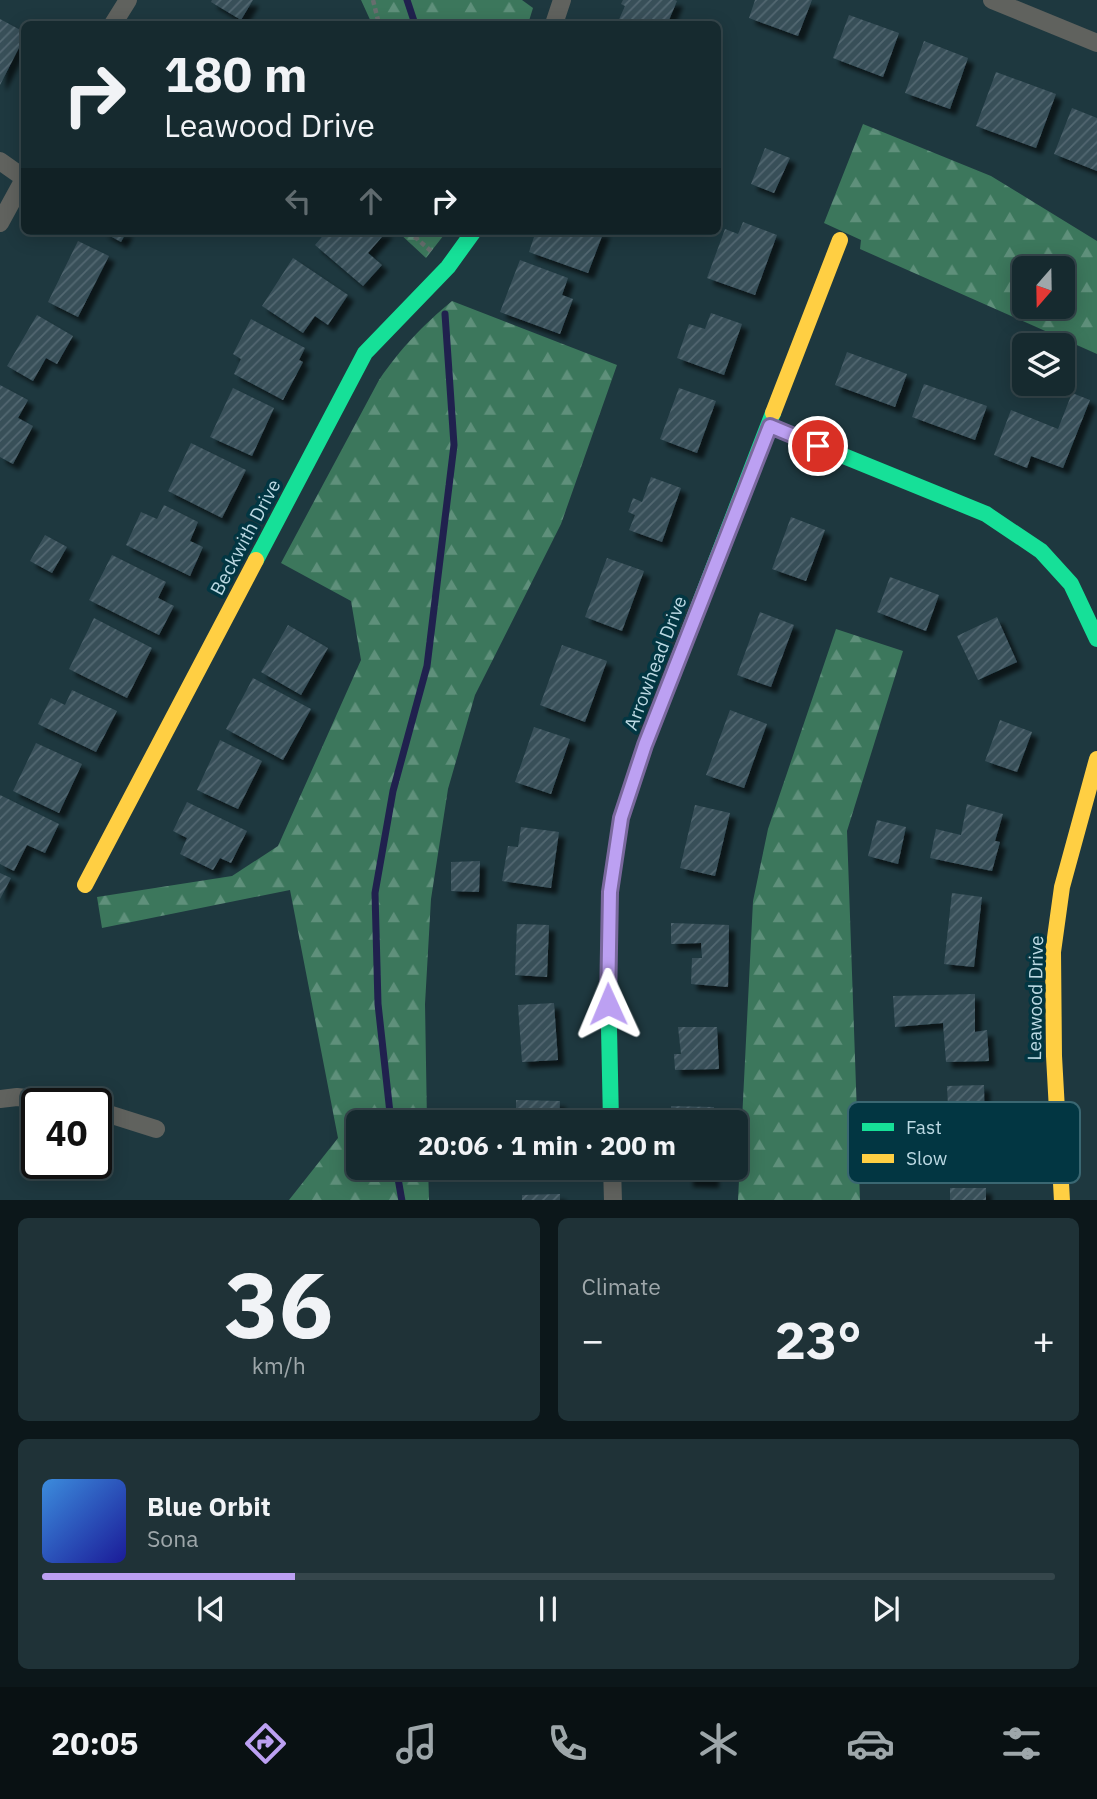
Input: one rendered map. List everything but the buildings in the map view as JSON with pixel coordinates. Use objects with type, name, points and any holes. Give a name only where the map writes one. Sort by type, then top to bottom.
[{"type":"street","points":[[115,21],[128,0]]},
{"type":"street","points":[[555,21],[562,0]]},
{"type":"street","points":[[992,0],[1097,43]]},
{"type":"street","points":[[0,162],[21,176]]},
{"type":"street","points":[[0,223],[21,184]]},
{"type":"street","name":"Beckwith Drive","points":[[85,885],[365,353],[448,267],[471,235]]},
{"type":"street","name":"Arrowhead Drive","points":[[611,1110],[608,981],[610,892],[621,818],[645,745],[840,240]]},
{"type":"street","points":[[770,426],[986,514],[1041,551],[1071,584],[1096,634]]},
{"type":"street","name":"Leawood Drive","points":[[1057,1102],[1053,952],[1062,887],[1097,759]]},
{"type":"street","points":[[0,1100],[21,1098]]},
{"type":"street","points":[[112,1115],[156,1129]]},
{"type":"street","points":[[612,1180],[613,1200]]},
{"type":"path","points":[[373,0],[378,21]]},
{"type":"path","points":[[412,235],[448,267]]},
{"type":"green space","points":[[361,0],[522,0],[533,8],[529,21],[371,21]]},
{"type":"green space","points":[[863,124],[991,176],[1097,241],[1097,354],[1075,344],[1075,333],[1050,333],[1018,319],[1075,319],[1075,256],[1012,256],[1012,316],[860,249],[861,240],[824,223]]},
{"type":"green space","points":[[401,235],[444,235],[426,258]]},
{"type":"green space","points":[[452,301],[617,365],[561,524],[475,695],[448,789],[431,899],[425,1004],[427,1110],[346,1110],[346,1180],[428,1180],[429,1200],[289,1200],[338,1138],[290,890],[102,928],[97,897],[232,876],[278,846],[361,660],[351,601],[281,563],[379,380],[412,338]]},
{"type":"green space","points":[[836,629],[903,651],[847,831],[857,1102],[848,1102],[848,1183],[859,1183],[860,1200],[738,1200],[739,1180],[748,1180],[748,1110],[743,1110],[753,901],[768,829]]},
{"type":"waterway","points":[[407,0],[414,21]]},
{"type":"waterway","points":[[390,1110],[378,1004],[375,893],[393,791],[427,666],[454,445],[445,314]]},
{"type":"waterway","points":[[398,1180],[402,1200]]},
{"type":"traffic: fast","points":[[256,560],[365,353],[448,267],[471,235]]},
{"type":"traffic: fast","points":[[611,1110],[608,981],[610,892],[621,818],[645,745],[773,413]]},
{"type":"traffic: fast","points":[[770,426],[986,514],[1041,551],[1071,584],[1097,639]]},
{"type":"traffic: slow","points":[[773,413],[840,240]]},
{"type":"traffic: slow","points":[[85,885],[256,560]]},
{"type":"traffic: slow","points":[[1057,1102],[1053,952],[1062,887],[1097,759]]},
{"type":"traffic: slow","points":[[1061,1183],[1062,1200]]},
{"type":"route","points":[[608,1004],[610,892],[621,818],[645,745],[770,426],[818,446]]}]
